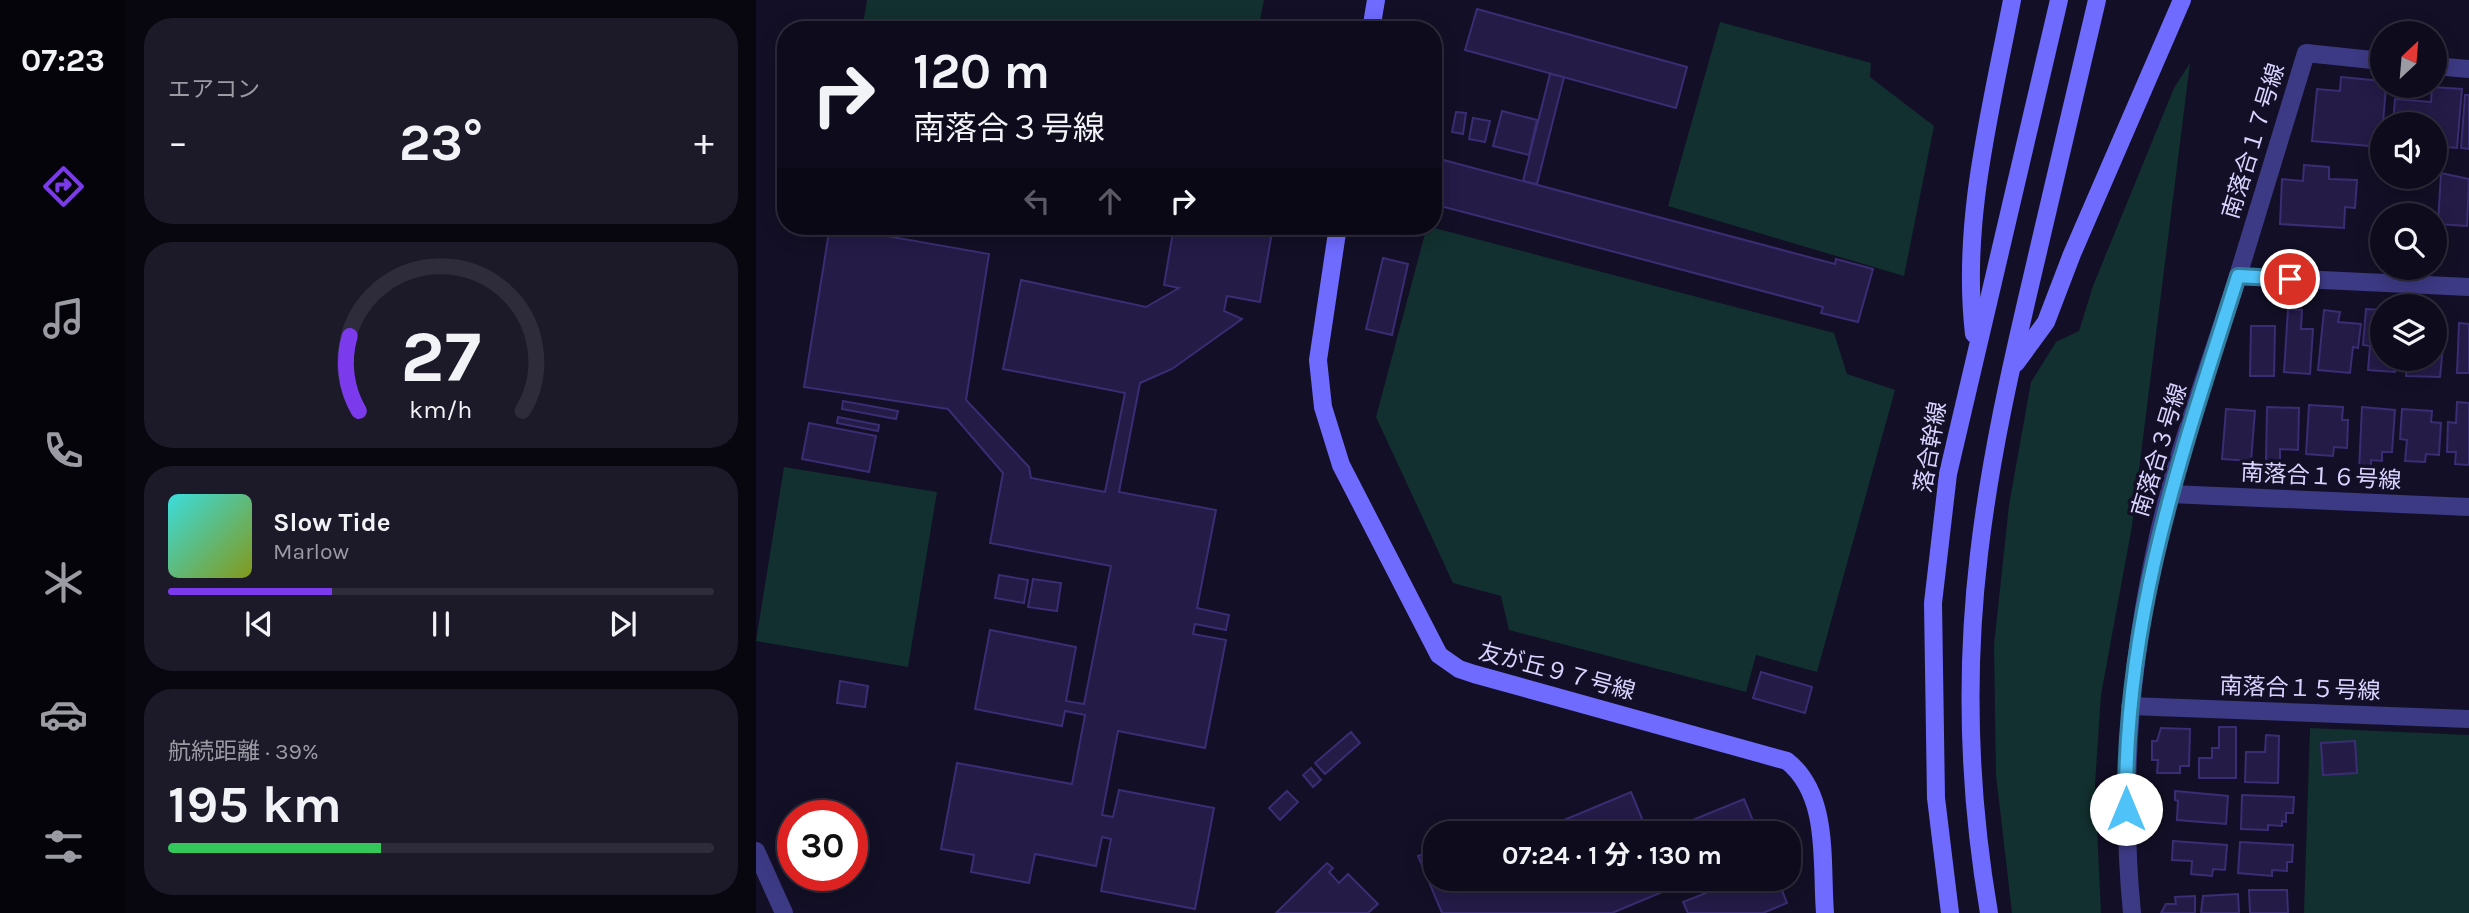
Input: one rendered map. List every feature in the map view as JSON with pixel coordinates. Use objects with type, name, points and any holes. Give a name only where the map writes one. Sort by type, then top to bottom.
[{"type":"street","points":[[1372,21],[1376,0]]},
{"type":"street","points":[[1975,348],[1969,292],[1970,253],[1978,184],[2012,0]]},
{"type":"street","name":"落合幹線","points":[[1950,913],[1936,798],[1933,603],[1948,474],[1975,348],[2059,0]]},
{"type":"street","points":[[1989,913],[1975,786],[1972,694],[1975,607],[1992,464],[2010,372],[2097,0]]},
{"type":"street","points":[[2010,372],[2046,322],[2072,254],[2182,0]]},
{"type":"street","name":"南落合１７号線","points":[[2238,276],[2306,53],[2370,60]]},
{"type":"street","points":[[2447,67],[2469,69]]},
{"type":"street","name":"友が丘９７号線","points":[[1337,235],[1318,360],[1323,407],[1341,465],[1439,655],[1459,669],[1474,674],[1787,761],[1805,777],[1815,796],[1825,913]]},
{"type":"street","points":[[2238,276],[2469,287]]},
{"type":"street","name":"南落合３号線","points":[[2132,913],[2126,856],[2130,706],[2137,646],[2154,554],[2170,494],[2238,276]]},
{"type":"street","name":"南落合１６号線","points":[[2170,494],[2469,508]]},
{"type":"street","name":"南落合１５号線","points":[[2130,706],[2469,719]]},
{"type":"street","points":[[756,851],[784,913]]},
{"type":"green space","points":[[867,0],[1264,0],[1260,21],[864,21]]},
{"type":"green space","points":[[1720,22],[1871,63],[1870,77],[1934,126],[1904,276],[1668,206]]},
{"type":"green space","points":[[2190,63],[2132,526],[2101,695],[2095,784],[2101,913],[2012,913],[1996,775],[1994,645],[2009,505],[2031,382],[2056,342],[2079,331],[2093,286],[2174,88]]},
{"type":"green space","points":[[1442,230],[1834,333],[1847,374],[1895,390],[1817,672],[1756,655],[1746,692],[1509,630],[1501,596],[1453,583],[1376,417],[1425,235],[1442,235]]},
{"type":"green space","points":[[784,467],[937,492],[908,667],[756,641]]},
{"type":"green space","points":[[2310,728],[2469,735],[2469,913],[2304,913]]},
{"type":"building","points":[[1477,9],[1687,67],[1676,108],[1465,50]]},
{"type":"building","points":[[1550,74],[1564,77],[1537,184],[1523,181]]},
{"type":"building","points":[[2341,77],[2370,80],[2370,98],[2385,98],[2384,112],[2370,112],[2370,146],[2312,141],[2317,89],[2340,91]]},
{"type":"building","points":[[2447,88],[2462,89],[2457,148],[2447,147],[2447,112],[2394,112],[2395,99],[2431,102],[2431,98],[2447,98]]},
{"type":"building","points":[[2465,95],[2469,95],[2469,149],[2461,148]]},
{"type":"building","points":[[1502,111],[1537,120],[1529,155],[1493,146]]},
{"type":"building","points":[[1456,112],[1466,113],[1463,134],[1452,132]]},
{"type":"building","points":[[1473,118],[1490,121],[1485,142],[1469,139]]},
{"type":"building","points":[[1442,160],[1835,264],[1836,259],[1873,269],[1858,322],[1821,313],[1823,307],[1442,206]]},
{"type":"building","points":[[2304,165],[2329,167],[2329,179],[2357,180],[2355,208],[2345,207],[2344,228],[2280,224],[2282,179],[2303,181]]},
{"type":"building","points":[[2447,174],[2469,179],[2467,226],[2447,225],[2447,203],[2439,203],[2440,189],[2447,189]]},
{"type":"building","points":[[829,235],[881,235],[989,254],[966,400],[1029,467],[1031,478],[1105,492],[1125,393],[1003,369],[1021,280],[1146,307],[1179,288],[1164,285],[1172,235],[1271,235],[1260,302],[1227,296],[1224,311],[1242,319],[1172,369],[1140,383],[1119,492],[1216,510],[1197,608],[1229,615],[1226,630],[1195,624],[1193,634],[1226,640],[1205,748],[1118,731],[1102,815],[1113,817],[1119,790],[1214,808],[1195,909],[1101,891],[1111,839],[1102,837],[1096,866],[1035,854],[1029,883],[971,872],[974,855],[941,849],[957,763],[1072,784],[1085,715],[1065,711],[1062,726],[975,709],[990,630],[1076,647],[1066,701],[1084,704],[1111,566],[990,543],[1003,473],[948,409],[804,387]]},
{"type":"building","points":[[1383,258],[1408,264],[1392,335],[1366,329]]},
{"type":"building","points":[[2288,309],[2302,310],[2301,329],[2313,329],[2310,374],[2284,372]]},
{"type":"building","points":[[2366,309],[2370,309],[2370,346],[2363,345]]},
{"type":"building","points":[[2324,310],[2340,312],[2338,322],[2361,324],[2358,348],[2353,347],[2350,373],[2318,370]]},
{"type":"building","points":[[2459,323],[2469,324],[2469,373],[2457,373]]},
{"type":"building","points":[[2251,326],[2275,326],[2274,376],[2250,376]]},
{"type":"building","points":[[2406,371],[2441,371],[2440,377],[2406,376]]},
{"type":"building","points":[[843,401],[898,411],[896,419],[842,409]]},
{"type":"building","points":[[2457,402],[2469,403],[2469,465],[2455,464],[2456,452],[2447,452],[2448,422],[2456,423]]},
{"type":"building","points":[[2309,405],[2343,407],[2342,420],[2348,420],[2347,448],[2334,447],[2333,456],[2306,454]]},
{"type":"building","points":[[2267,407],[2299,408],[2298,450],[2280,449],[2280,462],[2266,462]]},
{"type":"building","points":[[2362,407],[2395,410],[2392,452],[2382,452],[2382,461],[2371,460],[2371,471],[2359,470]]},
{"type":"building","points":[[2226,409],[2255,411],[2251,461],[2222,459]]},
{"type":"building","points":[[2402,409],[2432,411],[2431,422],[2441,423],[2439,455],[2426,454],[2425,462],[2405,461],[2407,440],[2400,439]]},
{"type":"building","points":[[838,417],[879,425],[878,431],[837,423]]},
{"type":"building","points":[[809,423],[876,436],[869,472],[802,459]]},
{"type":"building","points":[[999,575],[1028,580],[1024,603],[995,598]]},
{"type":"building","points":[[1033,579],[1061,583],[1057,611],[1028,607]]},
{"type":"building","points":[[1761,672],[1812,687],[1805,713],[1753,698]]},
{"type":"building","points":[[840,681],[868,686],[865,707],[837,703]]},
{"type":"building","points":[[2219,727],[2236,727],[2236,778],[2199,778],[2199,758],[2212,758],[2212,748],[2219,748]]},
{"type":"building","points":[[2161,728],[2190,729],[2189,766],[2180,766],[2180,773],[2157,773],[2158,760],[2152,760],[2152,741],[2157,741]]},
{"type":"building","points":[[1351,732],[1360,743],[1325,774],[1315,763]]},
{"type":"building","points":[[2266,735],[2279,736],[2278,783],[2245,782],[2246,752],[2265,752]]},
{"type":"building","points":[[2355,741],[2357,773],[2323,775],[2321,743]]},
{"type":"building","points":[[1311,768],[1321,780],[1313,787],[1303,775]]},
{"type":"building","points":[[1287,791],[1298,802],[1280,820],[1269,808]]},
{"type":"building","points":[[2175,791],[2228,796],[2226,824],[2177,820],[2178,801],[2175,800]]},
{"type":"building","points":[[1631,792],[1643,821],[1562,821]]},
{"type":"building","points":[[2242,795],[2294,797],[2293,813],[2286,813],[2286,822],[2282,821],[2282,826],[2268,825],[2268,830],[2241,829]]},
{"type":"building","points":[[1744,799],[1753,821],[1690,821]]},
{"type":"building","points":[[2173,841],[2227,845],[2225,870],[2213,869],[2212,876],[2191,874],[2192,861],[2172,860]]},
{"type":"building","points":[[2240,842],[2293,845],[2292,862],[2287,862],[2287,871],[2272,870],[2272,876],[2238,873]]},
{"type":"building","points":[[1423,854],[1423,868],[1418,856]]},
{"type":"building","points":[[1327,863],[1333,868],[1329,872],[1339,883],[1348,874],[1378,904],[1368,913],[1276,913]]},
{"type":"building","points":[[2249,890],[2287,890],[2288,913],[2250,913]]},
{"type":"building","points":[[1433,891],[1665,891],[1612,913],[1442,913]]},
{"type":"building","points":[[1705,891],[1782,891],[1787,903],[1763,913],[1688,913],[1683,902],[1706,893]]},
{"type":"building","points":[[2238,894],[2239,913],[2201,913],[2203,896]]},
{"type":"building","points":[[2195,896],[2195,913],[2161,913],[2166,904],[2176,904],[2175,897]]},
{"type":"route","points":[[2126,809],[2127,738],[2137,646],[2154,554],[2170,494],[2238,276],[2290,279]]}]
